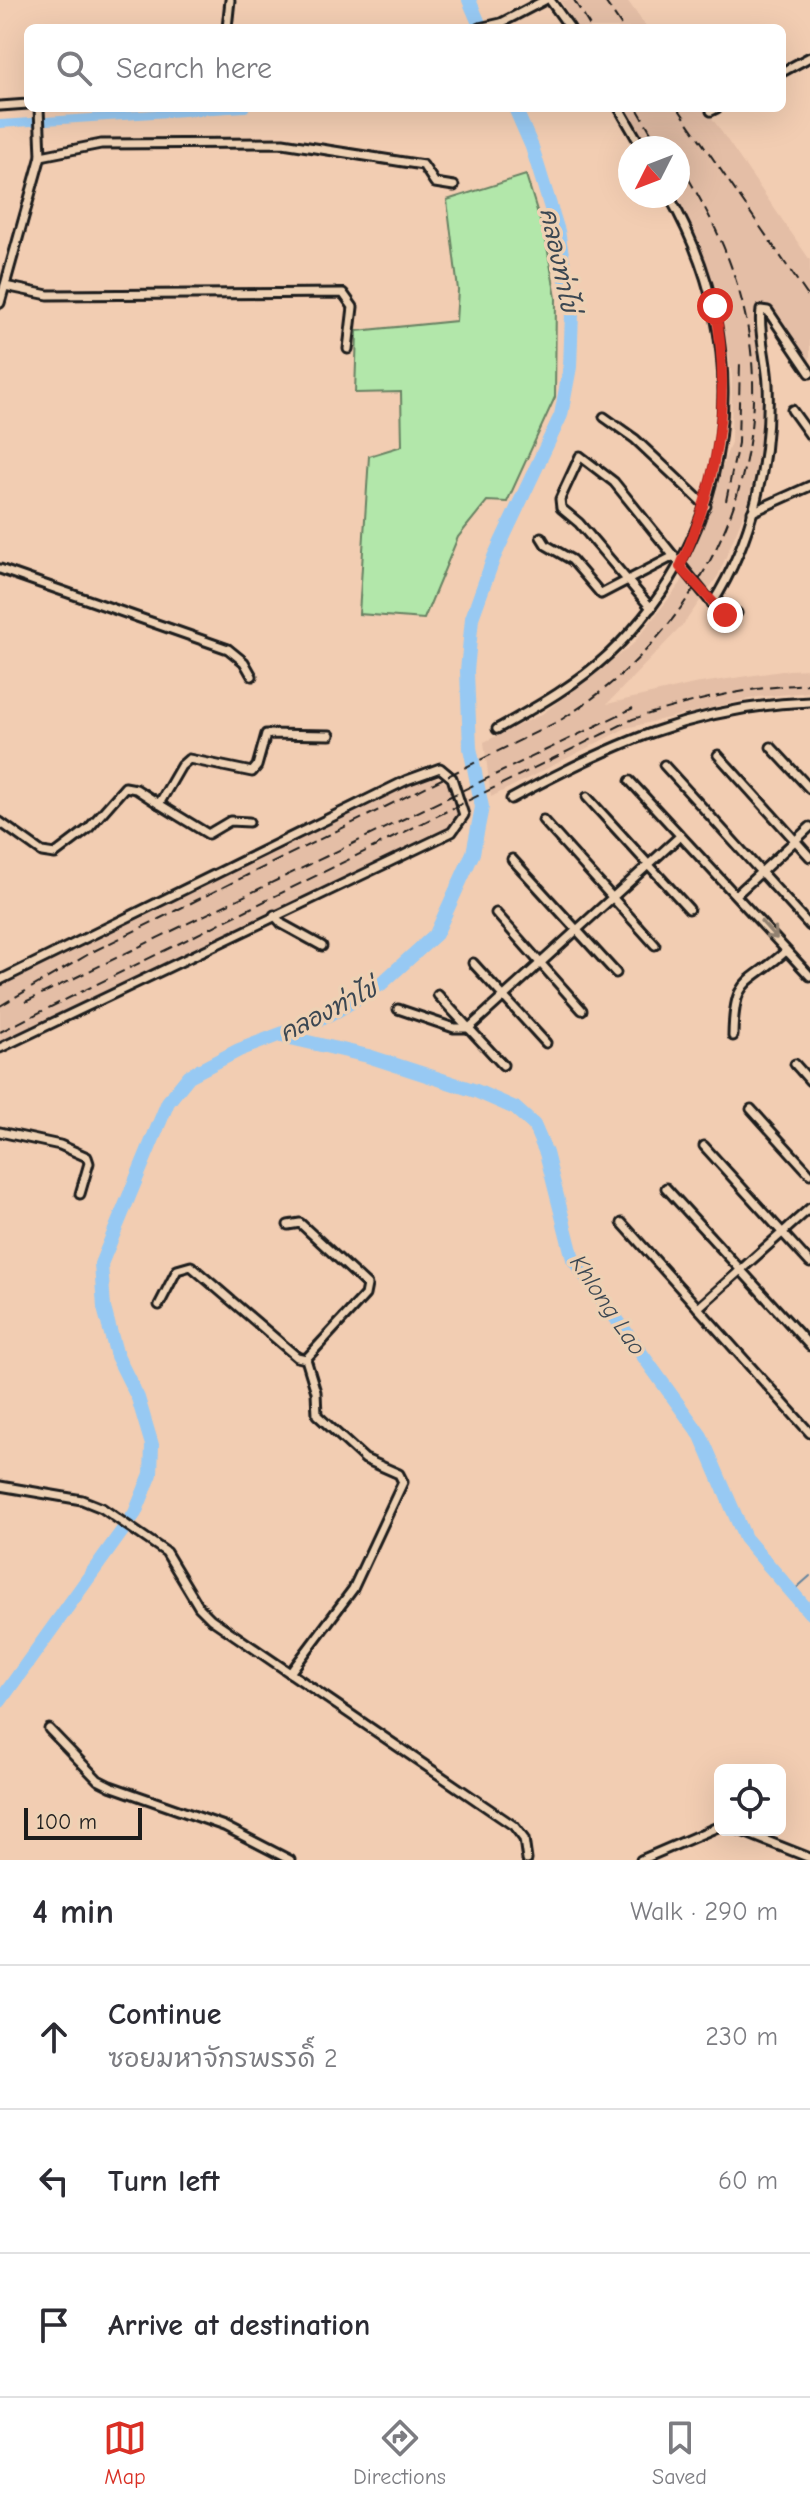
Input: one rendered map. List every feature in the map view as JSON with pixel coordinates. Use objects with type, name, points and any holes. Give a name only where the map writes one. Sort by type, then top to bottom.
[{"type":"street","points":[[227,24],[230,0]]},
{"type":"street","points":[[497,24],[547,0],[567,24]]},
{"type":"street","points":[[786,70],[810,57]]},
{"type":"street","points":[[0,106],[24,104]]},
{"type":"street","points":[[0,303],[41,156],[39,112]]},
{"type":"street","points":[[621,112],[635,136]]},
{"type":"street","points":[[41,156],[101,144],[283,143],[423,165],[435,183],[454,186]]},
{"type":"street","points":[[497,729],[588,672],[651,608],[680,567],[706,506],[723,409],[720,330],[699,257],[675,208]]},
{"type":"street","points":[[5,286],[48,295],[343,293],[353,307],[348,349]]},
{"type":"street","points":[[712,604],[733,565],[752,512],[768,429],[768,381],[761,310],[768,311],[810,373]]},
{"type":"street","points":[[792,410],[810,435]]},
{"type":"street","points":[[604,417],[621,428],[706,506]]},
{"type":"street","points":[[651,608],[579,523],[561,508],[560,499],[580,456],[614,482],[712,604],[721,613],[737,613]]},
{"type":"street","points":[[752,512],[810,486]]},
{"type":"street","points":[[541,537],[546,545],[572,560],[601,594],[674,556]]},
{"type":"street","points":[[0,569],[228,649],[244,662],[252,676]]},
{"type":"street","points":[[511,799],[634,738],[680,723],[719,711],[810,702]]},
{"type":"street","points":[[159,804],[181,766],[189,759],[248,773],[257,766],[266,734],[330,735]]},
{"type":"street","points":[[771,747],[810,789]]},
{"type":"street","points":[[718,755],[810,857]]},
{"type":"street","points":[[664,765],[810,926]]},
{"type":"street","points":[[0,980],[407,780],[440,768],[448,773],[464,815],[459,826],[0,1048]]},
{"type":"street","points":[[630,781],[810,976]]},
{"type":"street","points":[[0,822],[52,855],[88,829],[125,787],[136,789],[208,834],[230,821],[249,822]]},
{"type":"street","points":[[587,797],[689,909]]},
{"type":"street","points":[[543,820],[655,945]]},
{"type":"street","points":[[736,895],[810,827]]},
{"type":"street","points":[[398,1009],[454,1028],[469,1028],[680,836]]},
{"type":"street","points":[[512,859],[616,973]]},
{"type":"street","points":[[496,913],[582,1010]]},
{"type":"street","points":[[274,915],[282,924],[311,937],[322,946]]},
{"type":"street","points":[[733,1036],[734,1001],[741,984],[764,971],[786,951]]},
{"type":"street","points":[[473,963],[546,1043]]},
{"type":"street","points":[[438,995],[503,1065]]},
{"type":"street","points":[[795,1064],[810,1081]]},
{"type":"street","points":[[751,1109],[810,1174]]},
{"type":"street","points":[[0,1132],[60,1145],[87,1157],[89,1163],[80,1194]]},
{"type":"street","points":[[704,1146],[810,1263]]},
{"type":"street","points":[[666,1188],[810,1346]]},
{"type":"street","points":[[698,1308],[810,1208]]},
{"type":"street","points":[[288,1225],[300,1223],[367,1285],[365,1295],[306,1359]]},
{"type":"street","points":[[622,1223],[810,1433]]},
{"type":"street","points":[[159,1305],[177,1270],[191,1266],[297,1357],[306,1359]]},
{"type":"street","points":[[290,1673],[353,1589],[403,1482],[399,1474],[365,1459],[317,1415],[316,1392],[306,1359]]},
{"type":"street","points":[[0,1486],[82,1500],[102,1508],[145,1537],[174,1561],[203,1612],[514,1826],[524,1839],[527,1860]]},
{"type":"street","points":[[49,1729],[98,1780],[224,1826],[290,1860]]},
{"type":"street","points":[[641,1860],[714,1829]]},
{"type":"street","points":[[754,1836],[810,1858]]},
{"type":"shaded area","points":[[560,0],[627,0],[644,24],[575,24]]},
{"type":"shaded area","points":[[626,112],[708,112],[810,260],[810,377],[756,307],[763,431],[748,504],[718,576],[682,626],[607,704],[694,684],[789,670],[810,669],[810,692],[757,697],[626,728],[491,797],[484,742],[542,714],[632,645],[681,583],[731,442],[732,376],[720,300],[682,208],[690,208],[690,136],[641,136]]},
{"type":"shaded area","points":[[430,774],[452,786],[457,821],[446,831],[0,1041],[0,985]]},
{"type":"green space","points":[[526,175],[546,240],[556,298],[555,397],[507,502],[487,501],[458,537],[424,619],[359,614],[369,456],[402,446],[401,392],[355,393],[357,331],[456,321],[458,290],[447,200]]},
{"type":"waterway","name":"คลองท่าไข่","points":[[469,0],[479,24]]},
{"type":"waterway","points":[[0,124],[184,112]]},
{"type":"waterway","name":"คลองท่าไข่","points":[[0,1701],[135,1513],[151,1474],[152,1445],[138,1398],[117,1356],[104,1308],[101,1264],[168,1102],[189,1076],[239,1050],[330,1015],[381,984],[436,934],[473,853],[482,807],[470,748],[467,671],[472,618],[494,557],[561,415],[570,367],[572,313],[558,231],[532,147],[517,112]]},
{"type":"waterway","name":"Khlong Lao","points":[[282,1036],[368,1056],[476,1091],[515,1108],[534,1125],[546,1153],[573,1259],[701,1436],[745,1538],[810,1613]]},
{"type":"waterway","points":[[792,1592],[810,1576]]},
{"type":"tunnel","points":[[757,922],[778,945]]},
{"type":"railway","points":[[574,0],[589,24]]},
{"type":"railway","points":[[604,0],[620,24]]},
{"type":"railway","points":[[639,112],[653,136]]},
{"type":"railway","points":[[681,112],[810,299]]},
{"type":"railway","points":[[0,1006],[94,951],[559,721],[612,682],[658,636],[696,585],[725,528],[744,468],[753,405],[750,340],[734,275],[716,230],[690,181]]},
{"type":"railway","points":[[726,501],[738,443],[740,362]]},
{"type":"railway","points":[[0,1032],[633,719],[720,696],[810,684]]},
{"type":"railway","points":[[25,1002],[633,708]]},
{"type":"route","points":[[715,306],[724,384],[721,432],[706,506],[680,567],[725,615]]}]
